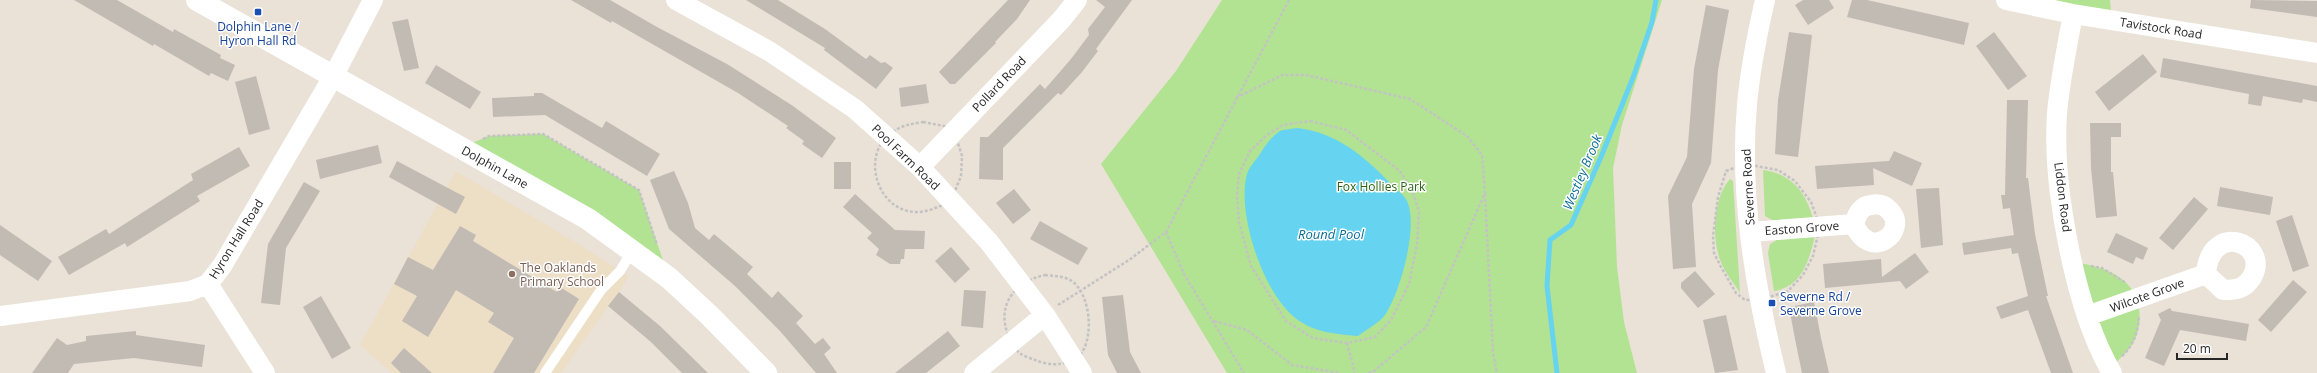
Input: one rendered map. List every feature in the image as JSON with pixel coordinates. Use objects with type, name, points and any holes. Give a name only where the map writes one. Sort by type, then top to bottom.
[{"type":"street","name":"Dolphin Lane","points":[[197,0],[334,75],[460,148],[588,219],[669,278],[766,373]]},
{"type":"street","name":"Hyron Hall Road","points":[[0,316],[190,292],[208,284],[222,266],[334,75],[373,0]]},
{"type":"street","name":"Pool Farm Road","points":[[676,0],[770,51],[855,109],[920,167],[989,242],[1045,315],[1082,373]]},
{"type":"street","name":"Pollard Road","points":[[920,167],[1062,19],[1077,0]]},
{"type":"street","name":"Severne Road","points":[[1765,0],[1755,47],[1747,105],[1745,164],[1750,232],[1760,300],[1776,373]]},
{"type":"street","name":"Tavistock Road","points":[[2006,0],[2073,14],[2317,53]]},
{"type":"street","name":"Liddon Road","points":[[2073,14],[2057,114],[2059,186],[2072,261],[2087,316],[2112,373]]},
{"type":"street","name":"Easton Grove","points":[[1750,232],[1854,224]]},
{"type":"street","name":"Wilcote Grove","points":[[2087,316],[2206,274]]},
{"type":"street","points":[[208,284],[265,373]]},
{"type":"street","points":[[974,373],[1045,315]]},
{"type":"lane","points":[[545,373],[601,290],[620,271],[632,251]]},
{"type":"path","points":[[1045,315],[1129,260],[1166,232],[1289,0]]},
{"type":"path","points":[[1236,98],[1282,75],[1306,75],[1410,99],[1467,136],[1482,155],[1493,353],[1497,373]]},
{"type":"path","points":[[1310,121],[1346,130],[1400,171],[1413,194],[1419,212],[1417,244],[1409,284],[1391,320],[1375,337],[1347,343],[1313,338],[1286,321],[1251,266],[1239,222],[1237,195],[1239,174],[1250,151],[1267,135],[1283,125],[1310,121]]},
{"type":"path","points":[[460,148],[489,136],[543,134],[638,190],[659,249]]},
{"type":"path","points":[[1367,373],[1373,372],[1426,327],[1485,193]]},
{"type":"path","points":[[1166,232],[1184,274],[1214,321],[1244,373]]},
{"type":"path","points":[[1214,321],[1247,330],[1292,364],[1340,373]]},
{"type":"path","points":[[1347,343],[1355,373]]},
{"type":"shaded area","name":"The Oaklands Primary School","points":[[456,171],[585,248],[629,277],[561,373],[392,373],[360,345]]},
{"type":"green space","name":"Fox Hollies Park","points":[[1222,0],[1662,0],[1622,125],[1613,168],[1617,267],[1624,322],[1637,373],[1227,373],[1101,164],[1176,71]]},
{"type":"green space","points":[[2028,0],[2110,0],[2112,20]]},
{"type":"green space","points":[[543,134],[639,190],[669,278],[460,148],[489,136]]},
{"type":"green space","points":[[1763,170],[1774,172],[1783,176],[1797,187],[1803,194],[1814,222],[1774,221],[1765,216]]},
{"type":"green space","points":[[1730,179],[1733,181],[1740,293],[1723,266],[1716,242],[1715,219],[1717,207],[1724,187]]},
{"type":"green space","points":[[1815,236],[1807,263],[1798,278],[1784,288],[1774,291],[1768,253],[1770,244],[1777,240]]},
{"type":"green space","points":[[2071,261],[2112,273],[2129,286],[2137,300],[2140,317],[2134,341],[2123,356],[2110,369]]},
{"type":"water","name":"Round Pool","points":[[1298,128],[1325,135],[1349,147],[1370,164],[1402,194],[1407,201],[1410,212],[1411,226],[1402,276],[1391,305],[1385,315],[1376,324],[1358,336],[1327,332],[1312,328],[1298,320],[1286,309],[1274,293],[1264,274],[1249,231],[1245,191],[1248,171],[1266,145],[1277,133],[1282,130]]},
{"type":"building","points":[[74,0],[117,0],[173,32],[174,29],[221,55],[220,58],[235,65],[228,81],[211,73],[209,76],[154,44],[153,46]]},
{"type":"building","points":[[571,0],[610,0],[727,64],[793,106],[836,138],[822,158],[802,144],[804,141],[786,128],[788,126],[738,93],[612,21],[611,23]]},
{"type":"building","points":[[746,0],[778,0],[825,29],[866,59],[870,55],[881,63],[885,62],[893,68],[876,89],[824,50],[825,48]]},
{"type":"building","points":[[1008,0],[1030,0],[1017,19],[995,42],[996,43],[955,84],[950,84],[939,72]]},
{"type":"building","points":[[1096,0],[1132,0],[1096,49],[1098,51],[1082,72],[1061,95],[1058,93],[1003,148],[1003,180],[979,179],[980,137],[988,137],[1040,84],[1045,89],[1071,59],[1089,35],[1088,29],[1105,7]]},
{"type":"building","points":[[1803,0],[1829,0],[1834,8],[1808,25],[1795,5]]},
{"type":"building","points":[[1852,0],[1867,0],[1969,23],[1964,45],[1847,17]]},
{"type":"building","points":[[2251,0],[2317,1],[2317,17],[2250,8]]},
{"type":"building","points":[[1706,5],[1729,10],[1718,70],[1711,163],[1692,204],[1696,267],[1673,269],[1668,196],[1687,157],[1694,69]]},
{"type":"building","points":[[408,19],[419,68],[404,71],[392,22]]},
{"type":"building","points":[[1789,32],[1812,35],[1798,157],[1775,154],[1778,100]]},
{"type":"building","points":[[1994,32],[2027,76],[2008,90],[1976,46]]},
{"type":"building","points":[[2143,54],[2157,72],[2109,111],[2095,92]]},
{"type":"building","points":[[2163,58],[2317,86],[2317,102],[2303,99],[2302,103],[2263,96],[2261,106],[2248,104],[2249,94],[2160,77]]},
{"type":"building","points":[[436,65],[481,92],[470,109],[425,83]]},
{"type":"building","points":[[256,76],[270,129],[249,135],[235,82]]},
{"type":"building","points":[[926,84],[929,103],[901,107],[899,88]]},
{"type":"building","points":[[534,93],[542,93],[602,128],[606,121],[660,154],[647,176],[545,115],[493,117],[492,98],[534,96]]},
{"type":"building","points":[[2007,100],[2028,100],[2026,178],[2028,178],[2035,234],[2048,296],[2046,296],[2073,373],[2051,373],[2028,310],[2001,319],[1996,307],[2028,296],[2018,253],[2012,254],[2011,248],[1964,255],[1962,243],[2014,235],[2010,208],[2003,209],[2001,195],[2005,195]]},
{"type":"building","points":[[2090,123],[2121,123],[2121,137],[2111,137],[2111,172],[2113,172],[2117,216],[2096,218],[2091,168]]},
{"type":"building","points":[[378,145],[382,163],[320,179],[316,160]]},
{"type":"building","points":[[239,147],[250,166],[197,196],[200,201],[127,247],[125,243],[69,275],[58,257],[106,229],[109,234],[193,180],[191,174]]},
{"type":"building","points":[[1894,151],[1922,163],[1912,186],[1873,168],[1874,185],[1817,189],[1815,166],[1889,161]]},
{"type":"building","points":[[397,161],[465,197],[456,214],[389,177]]},
{"type":"building","points":[[834,162],[851,162],[851,189],[834,189]]},
{"type":"building","points":[[674,171],[688,203],[695,228],[709,240],[714,234],[753,267],[747,274],[772,298],[778,291],[803,316],[796,323],[815,344],[823,338],[831,348],[824,354],[837,373],[816,373],[780,331],[735,286],[669,229],[650,180]]},
{"type":"building","points":[[304,182],[320,191],[286,248],[280,305],[261,303],[268,244]]},
{"type":"building","points":[[2220,187],[2273,197],[2270,215],[2217,206]]},
{"type":"building","points":[[1939,188],[1943,245],[1921,248],[1916,189]]},
{"type":"building","points":[[1014,189],[1031,210],[1013,224],[996,203]]},
{"type":"building","points":[[855,194],[895,230],[925,231],[924,249],[905,249],[904,259],[901,259],[900,264],[890,264],[876,255],[879,249],[867,238],[872,233],[843,207]]},
{"type":"building","points":[[2194,197],[2208,209],[2173,250],[2159,238]]},
{"type":"building","points":[[2292,215],[2309,266],[2293,272],[2276,221]]},
{"type":"building","points":[[1040,221],[1088,248],[1078,265],[1030,239]]},
{"type":"building","points":[[0,225],[52,261],[38,281],[0,255]]},
{"type":"building","points":[[460,226],[476,235],[473,241],[557,292],[560,287],[579,299],[534,373],[493,373],[514,338],[488,322],[494,313],[456,290],[428,337],[402,321],[417,296],[394,284],[408,257],[433,270]]},
{"type":"building","points":[[2116,233],[2148,248],[2143,260],[2136,257],[2133,264],[2107,252]]},
{"type":"building","points":[[951,247],[970,269],[955,283],[935,261]]},
{"type":"building","points":[[1915,253],[1929,272],[1906,289],[1900,281],[1825,288],[1823,264],[1881,259],[1882,277]]},
{"type":"building","points":[[1695,271],[1715,294],[1698,308],[1681,288],[1681,283]]},
{"type":"building","points":[[2293,280],[2307,292],[2271,332],[2258,320]]},
{"type":"building","points":[[964,290],[986,291],[983,328],[961,326]]},
{"type":"building","points":[[619,292],[660,326],[708,373],[682,373],[651,342],[608,306]]},
{"type":"building","points":[[1123,295],[1130,352],[1141,373],[1117,373],[1108,355],[1102,297]]},
{"type":"building","points":[[321,296],[351,348],[332,359],[303,307]]},
{"type":"building","points":[[1814,302],[1829,373],[1802,373],[1789,307]]},
{"type":"building","points":[[2170,308],[2172,311],[2249,324],[2246,341],[2180,330],[2164,366],[2145,358],[2161,320],[2158,314]]},
{"type":"building","points":[[1726,315],[1738,370],[1715,373],[1703,320]]},
{"type":"building","points":[[136,331],[136,335],[205,345],[202,367],[134,358],[74,364],[68,373],[32,373],[57,338],[67,345],[86,341],[86,336]]},
{"type":"building","points":[[948,331],[960,346],[926,373],[895,373]]},
{"type":"building","points":[[404,348],[432,373],[401,373],[391,363]]},
{"type":"waterway","name":"Westley Brook","points":[[1557,373],[1547,286],[1550,240],[1571,225],[1601,157],[1634,75],[1652,22],[1656,0]]},
{"type":"place","name":"Dolphin Lane / Hyron Hall Rd","points":[[258,12]]},
{"type":"place","name":"The Oaklands Primary School","points":[[512,274]]},
{"type":"place","name":"Severne Rd / Severne Grove","points":[[1772,303]]}]
